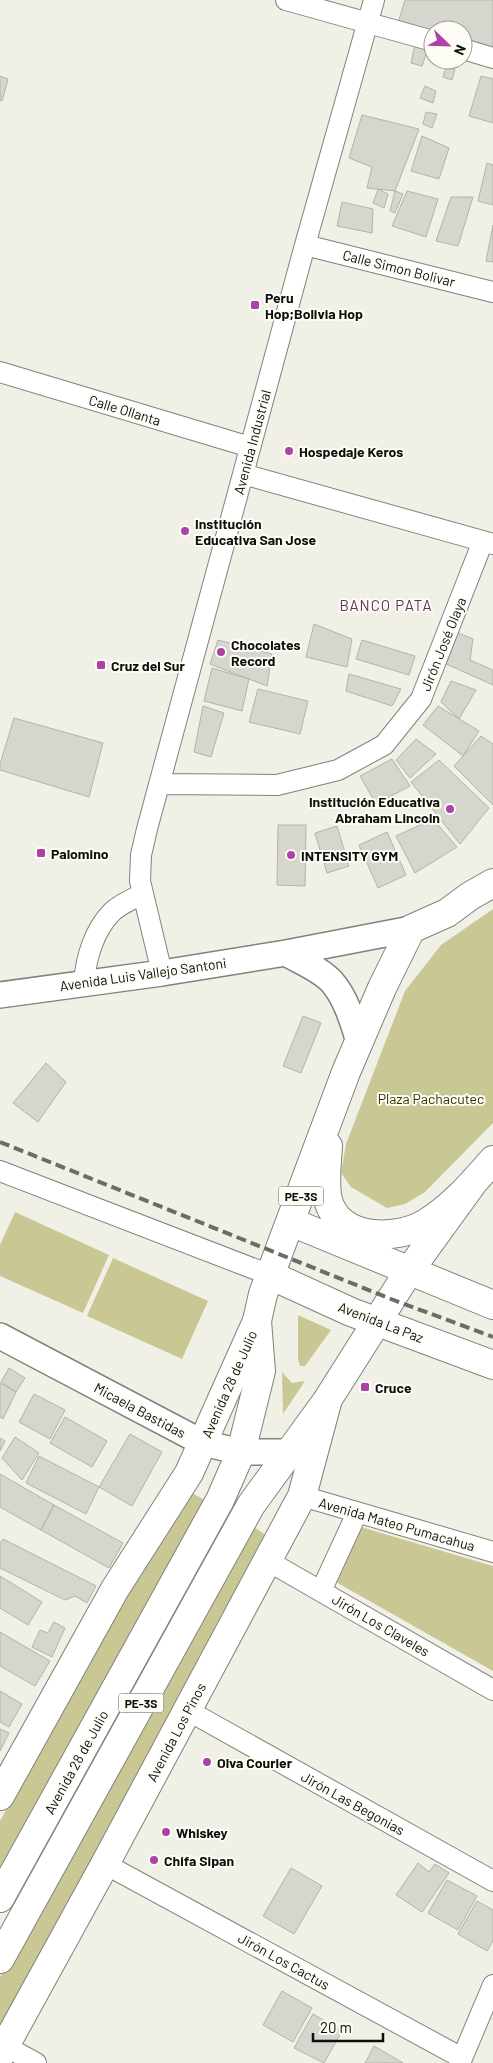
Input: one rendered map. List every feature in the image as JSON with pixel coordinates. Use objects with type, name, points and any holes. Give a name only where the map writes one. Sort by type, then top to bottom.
[{"type":"main road","points":[[412,928],[447,913],[470,896],[493,883]]},
{"type":"main road","name":"PE-3S","points":[[257,1320],[262,1294],[291,1222],[346,1072],[382,988],[412,928]]},
{"type":"main road","points":[[346,1072],[328,1141],[326,1176],[328,1199],[332,1209],[344,1224],[370,1234],[395,1234],[410,1230],[427,1222],[442,1211],[475,1180]]},
{"type":"main road","name":"PE-3S","points":[[328,1399],[409,1272],[475,1180],[493,1160]]},
{"type":"main road","points":[[291,1222],[493,1305]]},
{"type":"main road","name":"Avenida La Paz","points":[[270,1275],[351,1312],[493,1365]]},
{"type":"main road","name":"Avenida 28 de Julio","points":[[0,1796],[115,1589],[189,1473],[257,1320]]},
{"type":"main road","name":"Avenida 28 de Julio","points":[[0,1898],[220,1500],[241,1452],[261,1371],[257,1320]]},
{"type":"main road","name":"Avenida 28 de Julio","points":[[0,1958],[251,1505],[328,1399]]},
{"type":"main road","name":"Avenida Los Pinos","points":[[3,2050],[302,1496],[328,1399]]},
{"type":"street","points":[[286,0],[423,38]]},
{"type":"street","name":"Avenida Industrial","points":[[162,973],[142,894],[140,881],[141,855],[305,245],[374,0]]},
{"type":"street","points":[[473,52],[493,58]]},
{"type":"street","name":"Calle Simon Bolivar","points":[[305,245],[493,292]]},
{"type":"street","name":"Calle Ollanta","points":[[0,372],[250,447]]},
{"type":"street","points":[[244,474],[488,542]]},
{"type":"street","name":"Jirón José Olaya","points":[[160,784],[278,785],[338,770],[384,744],[421,700],[488,542]]},
{"type":"street","points":[[447,913],[493,868]]},
{"type":"street","points":[[84,982],[85,965],[90,947],[112,911],[142,894]]},
{"type":"street","name":"Avenida Luis Vallejo Santoni","points":[[0,995],[84,982],[162,973],[286,953],[412,928]]},
{"type":"street","points":[[286,953],[332,982],[351,1016],[359,1042]]},
{"type":"street","points":[[0,1171],[270,1275]]},
{"type":"street","name":"Micaela Bastidas","points":[[0,1336],[203,1443],[241,1452],[290,1452]]},
{"type":"street","name":"Avenida Mateo Pumacahua","points":[[302,1496],[493,1552]]},
{"type":"street","points":[[321,1591],[358,1513]]},
{"type":"street","name":"Jirón Los Claveles","points":[[268,1561],[493,1690]]},
{"type":"street","name":"Jirón Las Begonias","points":[[187,1710],[493,1881]]},
{"type":"street","name":"Jirón Los Cactus","points":[[105,1864],[461,2061]]},
{"type":"street","points":[[461,2061],[493,1985]]},
{"type":"street","points":[[3,2050],[36,2063]]},
{"type":"green space","name":"Plaza Pachacutec","points":[[493,909],[493,1123],[425,1192],[405,1204],[387,1208],[351,1187],[341,1173],[346,1144],[405,991],[441,945]]},
{"type":"green space","points":[[15,1212],[109,1255],[83,1313],[0,1276],[0,1245]]},
{"type":"green space","points":[[113,1258],[208,1301],[182,1359],[87,1316]]},
{"type":"green space","points":[[298,1315],[331,1330],[305,1366],[300,1366],[298,1359]]},
{"type":"green space","points":[[282,1372],[292,1383],[305,1381],[283,1414]]},
{"type":"green space","points":[[183,1488],[210,1503],[0,1881],[0,1821]]},
{"type":"green space","points":[[251,1525],[270,1538],[0,2026],[0,1977]]},
{"type":"green space","points":[[361,1527],[493,1566],[493,1671],[336,1582]]},
{"type":"building","points":[[405,0],[493,0],[493,48],[473,43],[473,20],[423,20],[423,29],[398,23]]},
{"type":"building","points":[[415,44],[423,46],[422,66],[411,63]]},
{"type":"building","points":[[445,70],[455,70],[452,80],[443,77]]},
{"type":"building","points":[[0,76],[8,79],[2,101],[0,100]]},
{"type":"building","points":[[481,76],[493,79],[493,123],[469,116]]},
{"type":"building","points":[[425,86],[436,91],[433,103],[420,98]]},
{"type":"building","points":[[426,112],[437,114],[432,128],[423,124]]},
{"type":"building","points":[[362,115],[419,129],[395,191],[367,188],[372,167],[349,158]]},
{"type":"building","points":[[422,136],[449,148],[439,179],[411,171]]},
{"type":"building","points":[[487,163],[493,165],[493,205],[478,201]]},
{"type":"building","points":[[378,189],[388,194],[384,208],[373,203]]},
{"type":"building","points":[[395,191],[403,194],[395,213],[390,211]]},
{"type":"building","points":[[407,191],[438,199],[426,237],[392,226]]},
{"type":"building","points":[[451,197],[473,197],[458,246],[436,241]]},
{"type":"building","points":[[342,202],[373,209],[372,233],[337,226]]},
{"type":"building","points":[[493,225],[493,262],[486,261]]},
{"type":"building","points":[[314,624],[352,639],[347,667],[306,657]]},
{"type":"building","points":[[458,633],[473,639],[470,660],[493,670],[493,685],[446,664]]},
{"type":"building","points":[[218,640],[272,654],[267,686],[210,664]]},
{"type":"building","points":[[362,640],[415,656],[409,675],[356,659]]},
{"type":"building","points":[[212,668],[249,679],[242,711],[204,701]]},
{"type":"building","points":[[349,674],[401,689],[392,706],[346,691]]},
{"type":"building","points":[[451,681],[476,690],[459,719],[441,702]]},
{"type":"building","points":[[258,689],[308,701],[300,734],[249,722]]},
{"type":"building","points":[[203,706],[224,713],[211,757],[194,752]]},
{"type":"building","points":[[438,706],[479,731],[463,756],[423,725]]},
{"type":"building","points":[[14,718],[103,743],[89,797],[0,770],[0,764]]},
{"type":"building","points":[[481,736],[493,744],[493,805],[454,766]]},
{"type":"building","points":[[416,739],[436,754],[410,778],[396,760]]},
{"type":"building","points":[[392,759],[410,786],[376,804],[360,776]]},
{"type":"building","points":[[439,760],[489,808],[460,844],[411,782]]},
{"type":"building","points":[[433,819],[457,847],[415,873],[396,836]]},
{"type":"building","name":"INTENSITY GYM","points":[[278,825],[306,825],[305,886],[277,885]]},
{"type":"building","points":[[337,826],[349,866],[327,873],[315,833]]},
{"type":"building","points":[[387,832],[406,875],[378,888],[359,845]]},
{"type":"building","points":[[303,1016],[321,1023],[301,1073],[283,1066]]},
{"type":"building","points":[[46,1063],[66,1082],[38,1122],[13,1103]]},
{"type":"building","points":[[9,1368],[25,1378],[16,1392],[1,1382]]},
{"type":"building","points":[[0,1383],[16,1392],[3,1419],[0,1417]]},
{"type":"building","points":[[34,1394],[65,1410],[50,1439],[19,1422]]},
{"type":"building","points":[[65,1417],[107,1441],[92,1467],[50,1443]]},
{"type":"building","points":[[130,1434],[162,1452],[132,1506],[99,1487]]},
{"type":"building","points":[[15,1437],[39,1453],[22,1480],[2,1458]]},
{"type":"building","points":[[0,1438],[5,1441],[0,1451]]},
{"type":"building","points":[[39,1456],[99,1487],[86,1514],[26,1483]]},
{"type":"building","points":[[0,1474],[54,1505],[41,1530],[0,1507]]},
{"type":"building","points":[[54,1505],[123,1543],[109,1568],[41,1530]]},
{"type":"building","points":[[3,1539],[96,1586],[87,1603],[75,1596],[65,1600],[0,1568],[0,1543]]},
{"type":"building","points":[[0,1576],[42,1602],[28,1625],[0,1608]]},
{"type":"building","points":[[54,1622],[65,1628],[52,1657],[32,1647],[40,1630],[48,1633]]},
{"type":"building","points":[[0,1632],[50,1661],[35,1686],[0,1666]]},
{"type":"building","points":[[0,1691],[22,1704],[9,1727],[0,1722]]},
{"type":"building","points":[[0,1729],[9,1733],[0,1751]]},
{"type":"building","points":[[418,1863],[429,1872],[435,1864],[449,1873],[422,1912],[396,1895]]},
{"type":"building","points":[[291,1868],[322,1886],[294,1934],[263,1916]]},
{"type":"building","points":[[447,1880],[477,1896],[458,1930],[428,1913]]},
{"type":"building","points":[[477,1901],[493,1910],[493,1941],[487,1951],[458,1934]]},
{"type":"building","points":[[282,1991],[312,2008],[293,2042],[263,2025]]},
{"type":"building","points":[[313,2014],[342,2031],[324,2063],[294,2048]]},
{"type":"building","points":[[374,2046],[403,2063],[365,2063]]},
{"type":"railway","points":[[0,1142],[391,1299],[493,1337]]},
{"type":"place","name":"Peru Hop;Bolivia Hop","points":[[255,305]]},
{"type":"place","name":"Hospedaje Keros","points":[[289,451]]},
{"type":"place","name":"Institución Educativa San Jose","points":[[185,531]]},
{"type":"place","name":"Chocolates Record","points":[[221,652]]},
{"type":"place","name":"Cruz del Sur","points":[[101,665]]},
{"type":"place","name":"Institución Educativa Abraham Lincoln","points":[[450,809]]},
{"type":"place","name":"Palomino","points":[[41,853]]},
{"type":"place","name":"INTENSITY GYM","points":[[291,855]]},
{"type":"place","name":"Cruce","points":[[365,1387]]},
{"type":"place","name":"Olva Courier","points":[[207,1762]]},
{"type":"place","name":"Whiskey","points":[[166,1832]]},
{"type":"place","name":"Chifa Sipan","points":[[154,1860]]},
{"type":"district","name":"BANCO PATA","points":[[386,605]]}]
